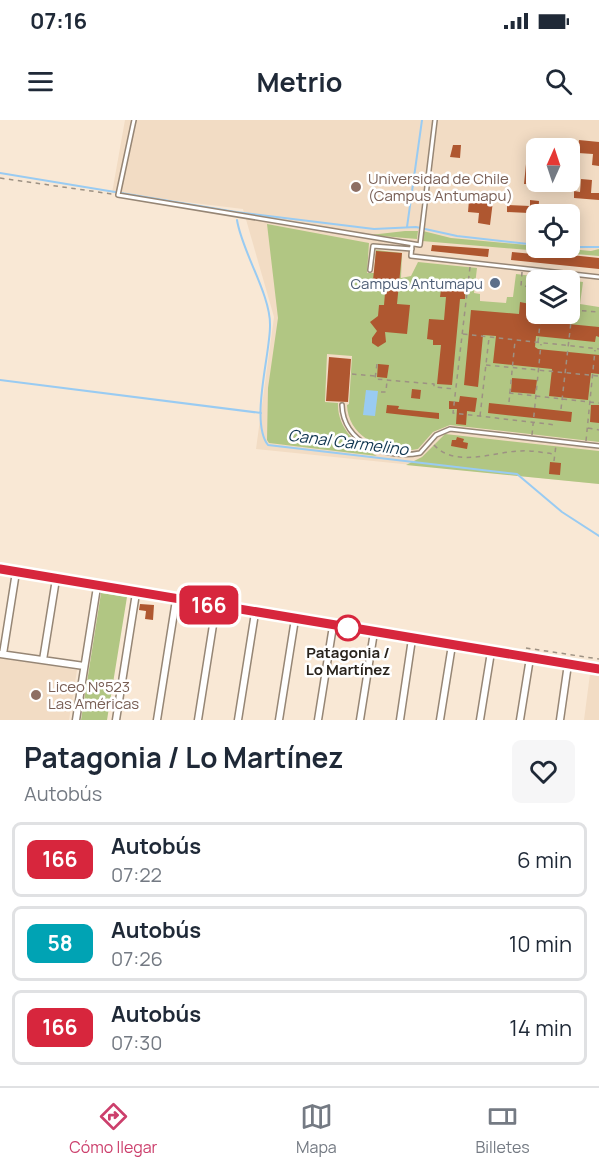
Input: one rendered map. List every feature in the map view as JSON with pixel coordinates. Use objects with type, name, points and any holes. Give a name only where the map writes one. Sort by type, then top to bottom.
[{"type":"main road","points":[[0,569],[599,669]]},
{"type":"street","points":[[16,572],[2,654],[84,666]]},
{"type":"street","points":[[43,660],[56,579]]},
{"type":"street","points":[[76,720],[97,587]]},
{"type":"street","points":[[116,720],[136,593]]},
{"type":"street","points":[[157,720],[176,600]]},
{"type":"street","points":[[198,720],[216,606]]},
{"type":"street","points":[[238,720],[255,613]]},
{"type":"street","points":[[279,720],[294,619]]},
{"type":"street","points":[[318,720],[333,626]]},
{"type":"street","points":[[360,720],[374,632]]},
{"type":"street","points":[[400,720],[412,639]]},
{"type":"street","points":[[440,720],[452,645]]},
{"type":"street","points":[[480,720],[491,652]]},
{"type":"street","points":[[520,720],[530,658]]},
{"type":"street","points":[[560,720],[568,664]]},
{"type":"lane","points":[[134,120],[118,195],[412,247]]},
{"type":"lane","points":[[370,270],[373,246],[412,247],[420,245],[435,120]]},
{"type":"lane","points":[[412,247],[411,256],[541,270]]},
{"type":"lane","points":[[580,275],[599,277]]},
{"type":"lane","points":[[342,405],[344,422],[364,443],[378,452],[420,453],[443,430],[450,429],[599,446]]},
{"type":"path","points":[[0,178],[118,195]]},
{"type":"path","points":[[470,263],[453,414],[556,425]]},
{"type":"path","points":[[523,268],[521,286],[526,286]]},
{"type":"path","points":[[580,310],[599,312]]},
{"type":"path","points":[[532,439],[541,324]]},
{"type":"path","points":[[561,409],[571,324]]},
{"type":"path","points":[[462,334],[597,349],[585,445]]},
{"type":"path","points":[[480,416],[489,337]]},
{"type":"path","points":[[508,402],[515,340]]},
{"type":"path","points":[[377,364],[375,379],[434,384],[434,387],[456,389]]},
{"type":"path","points":[[486,365],[599,376]]},
{"type":"path","points":[[352,374],[376,376]]},
{"type":"path","points":[[381,392],[386,392],[387,380]]},
{"type":"path","points":[[509,393],[599,403]]},
{"type":"path","points":[[587,428],[599,430]]},
{"type":"path","points":[[554,461],[556,441]]},
{"type":"path","points":[[431,442],[445,452],[476,458],[522,450],[555,454]]},
{"type":"shaded area","points":[[125,120],[599,120],[599,484],[256,449],[274,317],[243,209],[112,193]]},
{"type":"shaded area","name":"Liceo N°523 Las Américas","points":[[0,658],[77,670],[69,720],[0,720]]},
{"type":"shaded area","points":[[590,674],[599,676],[599,720],[584,720]]},
{"type":"green space","points":[[267,224],[369,243],[367,273],[374,273],[376,250],[402,253],[401,278],[411,276],[418,262],[477,268],[474,293],[480,294],[480,301],[506,303],[507,297],[513,297],[516,274],[526,275],[526,324],[580,324],[580,304],[599,307],[599,442],[450,425],[433,432],[418,449],[383,447],[362,435],[354,427],[349,417],[347,405],[349,404],[352,356],[327,354],[325,402],[338,403],[341,420],[349,435],[362,447],[377,456],[269,443],[267,440],[268,388],[278,318]]},
{"type":"green space","points":[[418,231],[417,239],[370,235]]},
{"type":"green space","points":[[423,231],[451,238],[526,245],[526,250],[422,241]]},
{"type":"green space","points":[[599,249],[599,256],[580,254],[580,250]]},
{"type":"green space","points":[[580,282],[583,282],[580,304]]},
{"type":"green space","points":[[445,434],[599,451],[599,484],[406,465],[422,457]]},
{"type":"green space","points":[[101,593],[127,597],[107,720],[81,720]]},
{"type":"water","points":[[366,390],[378,391],[375,416],[363,415]]},
{"type":"building","points":[[580,140],[599,142],[599,166],[592,165],[593,154],[580,153]]},
{"type":"building","points":[[453,145],[461,145],[460,158],[450,157]]},
{"type":"building","points":[[581,179],[592,180],[591,193],[599,193],[599,200],[574,198],[574,192],[580,192]]},
{"type":"building","points":[[469,200],[493,201],[490,225],[478,223],[479,213],[468,212]]},
{"type":"building","points":[[530,200],[539,201],[539,204],[530,204]]},
{"type":"building","points":[[507,205],[526,206],[526,213],[507,212]]},
{"type":"building","points":[[432,245],[489,249],[488,257],[431,251]]},
{"type":"building","points":[[376,251],[402,253],[397,304],[410,305],[407,334],[385,332],[386,342],[378,347],[372,343],[372,338],[377,331],[370,322],[378,316],[379,305],[384,305],[386,281],[373,280]]},
{"type":"building","points":[[512,252],[526,253],[526,258],[580,258],[580,256],[599,258],[599,269],[511,260]]},
{"type":"building","points":[[442,282],[466,284],[465,299],[460,299],[452,385],[437,384],[441,345],[433,345],[433,340],[427,339],[429,319],[444,320],[446,297],[440,297]]},
{"type":"building","points":[[520,302],[526,303],[526,324],[599,327],[599,337],[596,336],[595,342],[536,336],[535,347],[538,349],[599,355],[599,374],[591,373],[588,400],[549,396],[552,369],[493,363],[496,336],[483,335],[478,387],[464,385],[471,310],[519,314]]},
{"type":"building","points":[[329,357],[351,359],[348,402],[326,401]]},
{"type":"building","points":[[378,364],[389,365],[387,378],[377,377]]},
{"type":"building","points":[[512,378],[537,380],[535,394],[511,392]]},
{"type":"building","points":[[412,389],[421,390],[420,399],[411,398]]},
{"type":"building","points":[[460,396],[477,398],[475,412],[467,411],[466,425],[456,424],[457,409],[449,409],[449,401],[459,402]]},
{"type":"building","points":[[489,403],[572,412],[571,422],[488,413]]},
{"type":"building","points":[[387,405],[399,406],[398,409],[439,413],[439,419],[386,413]]},
{"type":"building","points":[[591,405],[599,405],[599,423],[590,422]]},
{"type":"building","points":[[457,437],[468,443],[467,449],[451,446],[452,440],[456,440]]},
{"type":"building","points":[[550,462],[561,463],[560,475],[549,474]]},
{"type":"building","points":[[140,604],[154,605],[153,620],[145,619],[146,611],[139,610]]},
{"type":"waterway","points":[[407,227],[422,120]]},
{"type":"waterway","points":[[0,173],[236,212],[374,229],[416,227],[457,236],[526,244]]},
{"type":"waterway","name":"Canal Carmelino","points":[[237,220],[269,314],[269,338],[261,405],[263,434],[268,445],[517,474],[562,512],[599,536]]},
{"type":"waterway","points":[[580,247],[599,247]]},
{"type":"waterway","points":[[0,380],[261,413]]},
{"type":"bus line","name":"166","points":[[0,569],[599,669]]},
{"type":"place","name":"Universidad de Chile (Campus Antumapu)","points":[[356,187]]},
{"type":"place","name":"Campus Antumapu","points":[[495,283]]},
{"type":"place","name":"Patagonia / Lo Martínez","points":[[348,628]]},
{"type":"place","name":"Liceo N°523 Las Américas","points":[[36,695]]}]
